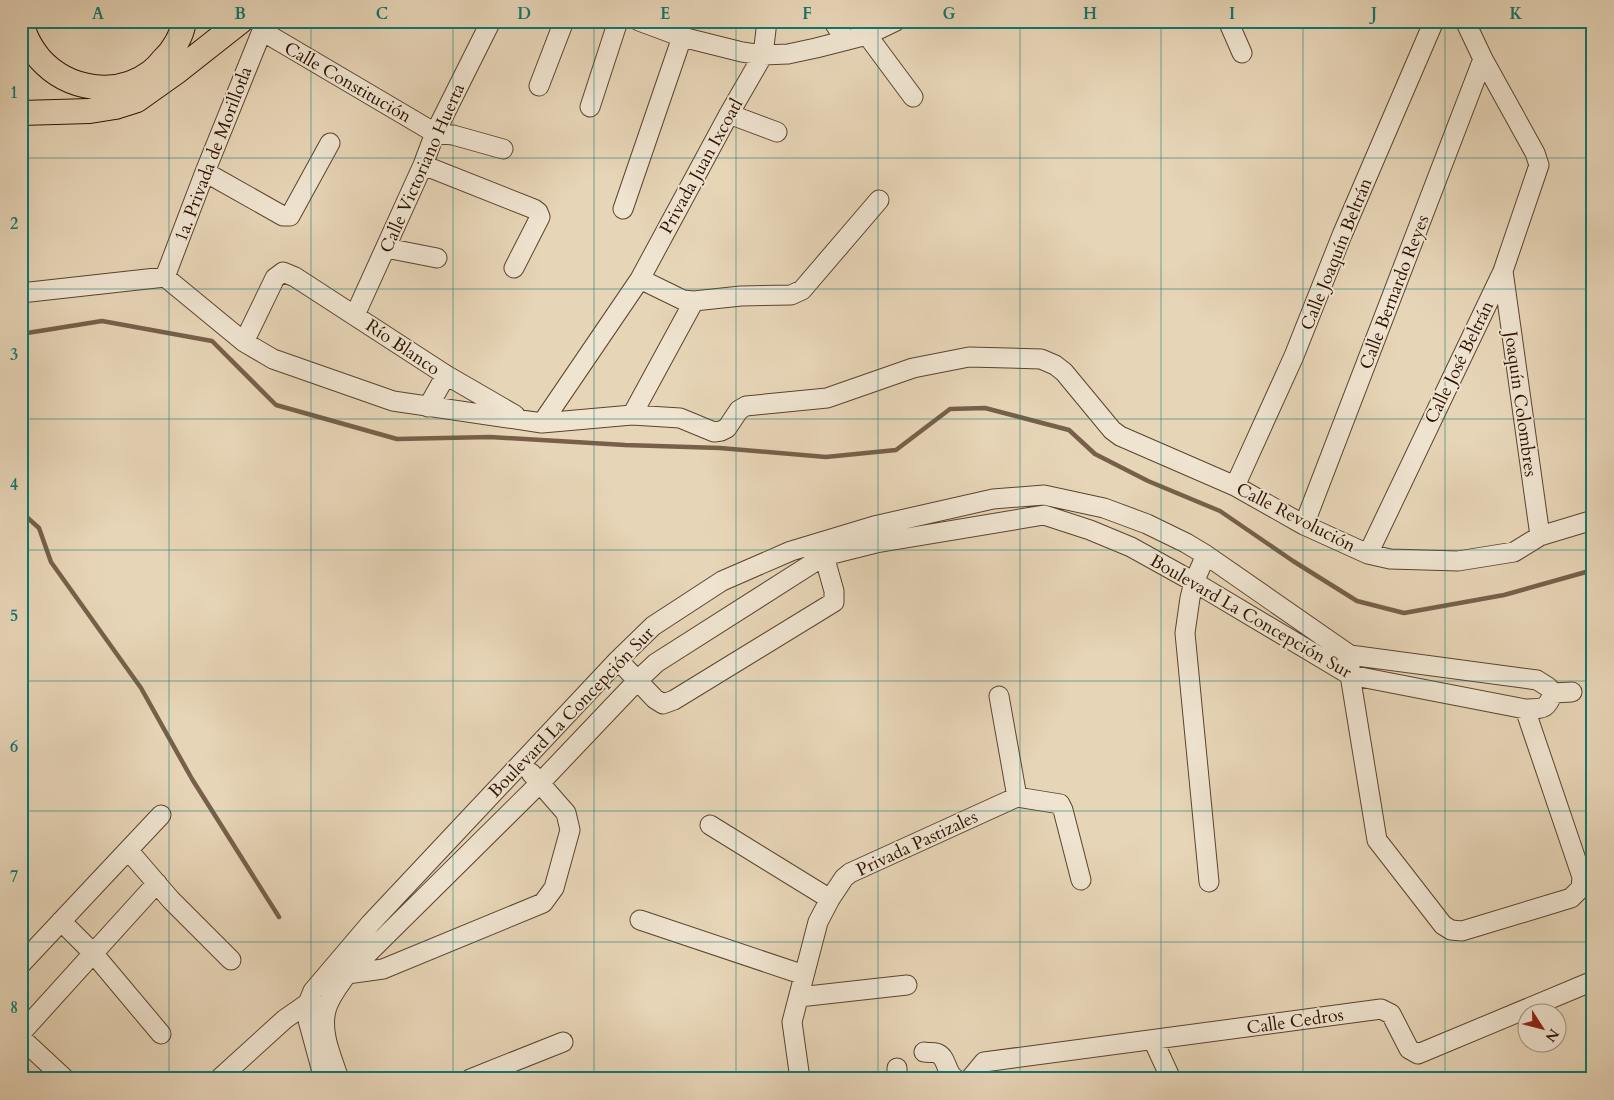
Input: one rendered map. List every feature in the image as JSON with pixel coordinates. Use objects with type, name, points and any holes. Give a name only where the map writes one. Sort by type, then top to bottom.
[{"type":"main road","points":[[22,21],[32,49],[50,69],[74,83],[100,88],[127,85],[151,72],[171,53],[183,28],[184,21]]},
{"type":"main road","points":[[21,113],[90,111],[115,107],[137,100],[175,73],[256,24]]},
{"type":"street","name":"Calle Victoriano Huerta","points":[[355,315],[423,165],[435,133],[491,21]]},
{"type":"street","points":[[539,86],[564,21]]},
{"type":"street","points":[[590,107],[618,21]]},
{"type":"street","points":[[639,21],[678,29],[742,52],[763,55],[788,54],[867,35],[896,21]]},
{"type":"street","points":[[763,55],[767,21]]},
{"type":"street","points":[[833,21],[846,40]]},
{"type":"street","points":[[1228,21],[1242,52]]},
{"type":"street","name":"Calle Joaquín Beltrán","points":[[1235,486],[1294,356],[1342,235],[1434,21]]},
{"type":"street","points":[[1464,21],[1483,59]]},
{"type":"street","name":"Calle Constitución","points":[[256,24],[435,133]]},
{"type":"street","name":"1a. Privada de Morillotla","points":[[165,277],[205,172],[256,24]]},
{"type":"street","points":[[623,209],[678,29]]},
{"type":"street","points":[[867,35],[913,97]]},
{"type":"street","name":"Privada Juan Ixcoatl","points":[[533,421],[640,278],[763,55]]},
{"type":"street","name":"Calle José Beltrán","points":[[1368,554],[1503,270],[1539,166],[1534,152],[1483,59]]},
{"type":"street","name":"Calle Bernardo Reyes","points":[[1304,525],[1483,59]]},
{"type":"street","points":[[729,114],[777,132]]},
{"type":"street","points":[[435,133],[453,135],[503,149]]},
{"type":"street","points":[[205,172],[282,216],[290,216],[330,143]]},
{"type":"street","points":[[423,165],[538,212],[540,217],[514,268]]},
{"type":"street","points":[[640,278],[683,300],[694,301],[741,296],[791,295],[802,290],[879,200]]},
{"type":"street","points":[[386,248],[437,258]]},
{"type":"street","name":"Joaquín Colombres","points":[[1503,270],[1540,536]]},
{"type":"street","name":"Río Blanco","points":[[244,342],[275,278],[283,272],[295,277],[355,315],[446,376],[533,421]]},
{"type":"street","points":[[21,293],[165,277],[244,342],[273,359],[393,401],[533,421],[632,415],[694,301]]},
{"type":"street","name":"Calle Revolución","points":[[632,415],[680,418],[714,432],[727,428],[739,410],[746,406],[827,398],[913,368],[969,357],[1041,359],[1055,365],[1064,372],[1112,430],[1120,436],[1235,486],[1304,525],[1368,554],[1390,558],[1458,562],[1514,552],[1540,536],[1593,520]]},
{"type":"street","points":[[428,407],[446,376]]},
{"type":"street","name":"Boulevard La Concepción Sur","points":[[308,1003],[313,991],[370,924],[618,660],[653,626],[722,581],[791,552],[822,549],[876,543],[1044,515],[1090,530],[1131,547],[1194,582],[1350,675],[1525,709],[1544,708],[1548,705],[1553,693],[1548,686],[1537,680],[1350,655],[1186,543],[1147,524],[1104,508],[1044,495],[993,499],[874,526],[822,549],[656,663],[540,783],[347,974],[327,1008],[326,1041],[339,1079]]},
{"type":"street","points":[[618,660],[655,699],[663,704],[674,700],[834,602],[834,591],[822,549]]},
{"type":"street","points":[[1206,555],[1194,582],[1185,633],[1209,882]]},
{"type":"street","points":[[1350,655],[1350,675],[1377,840],[1443,925],[1451,930],[1462,931],[1571,898],[1581,888],[1582,876],[1525,709]]},
{"type":"street","points":[[1553,693],[1572,692]]},
{"type":"street","points":[[999,696],[1017,797],[1060,804],[1081,880]]},
{"type":"street","points":[[347,974],[383,969],[543,903],[554,888],[570,830],[566,813],[521,763]]},
{"type":"street","name":"Privada Pastizales","points":[[800,1079],[792,1022],[818,922],[844,878],[850,873],[1017,797]]},
{"type":"street","points":[[21,964],[161,815]]},
{"type":"street","points":[[710,825],[830,899]]},
{"type":"street","points":[[128,850],[171,900],[231,960]]},
{"type":"street","points":[[21,1033],[157,883]]},
{"type":"street","points":[[640,920],[804,975]]},
{"type":"street","points":[[61,921],[93,953],[161,1034]]},
{"type":"street","name":"Calle Cedros","points":[[970,1079],[984,1062],[1381,1009],[1390,1014],[1409,1049],[1418,1054],[1593,981]]},
{"type":"street","points":[[798,997],[907,985]]},
{"type":"street","points":[[219,1079],[285,1018],[308,1003],[327,1008]]},
{"type":"street","points":[[308,1003],[308,1020],[324,1079]]},
{"type":"street","points":[[21,1038],[65,1079]]},
{"type":"street","points":[[1153,1040],[1171,1079]]},
{"type":"street","points":[[470,1079],[563,1042]]},
{"type":"street","points":[[924,1052],[938,1053],[943,1057],[952,1077],[956,1079]]},
{"type":"waterway","points":[[21,334],[102,321],[212,341],[276,405],[397,439],[490,437],[625,445],[720,448],[826,457],[896,450],[950,409],[985,408],[1069,430],[1095,454],[1148,481],[1220,511],[1293,561],[1357,601],[1404,613],[1504,595],[1593,570]]},
{"type":"waterway","points":[[21,512],[39,528],[51,562],[141,688],[192,779],[279,917]]}]
